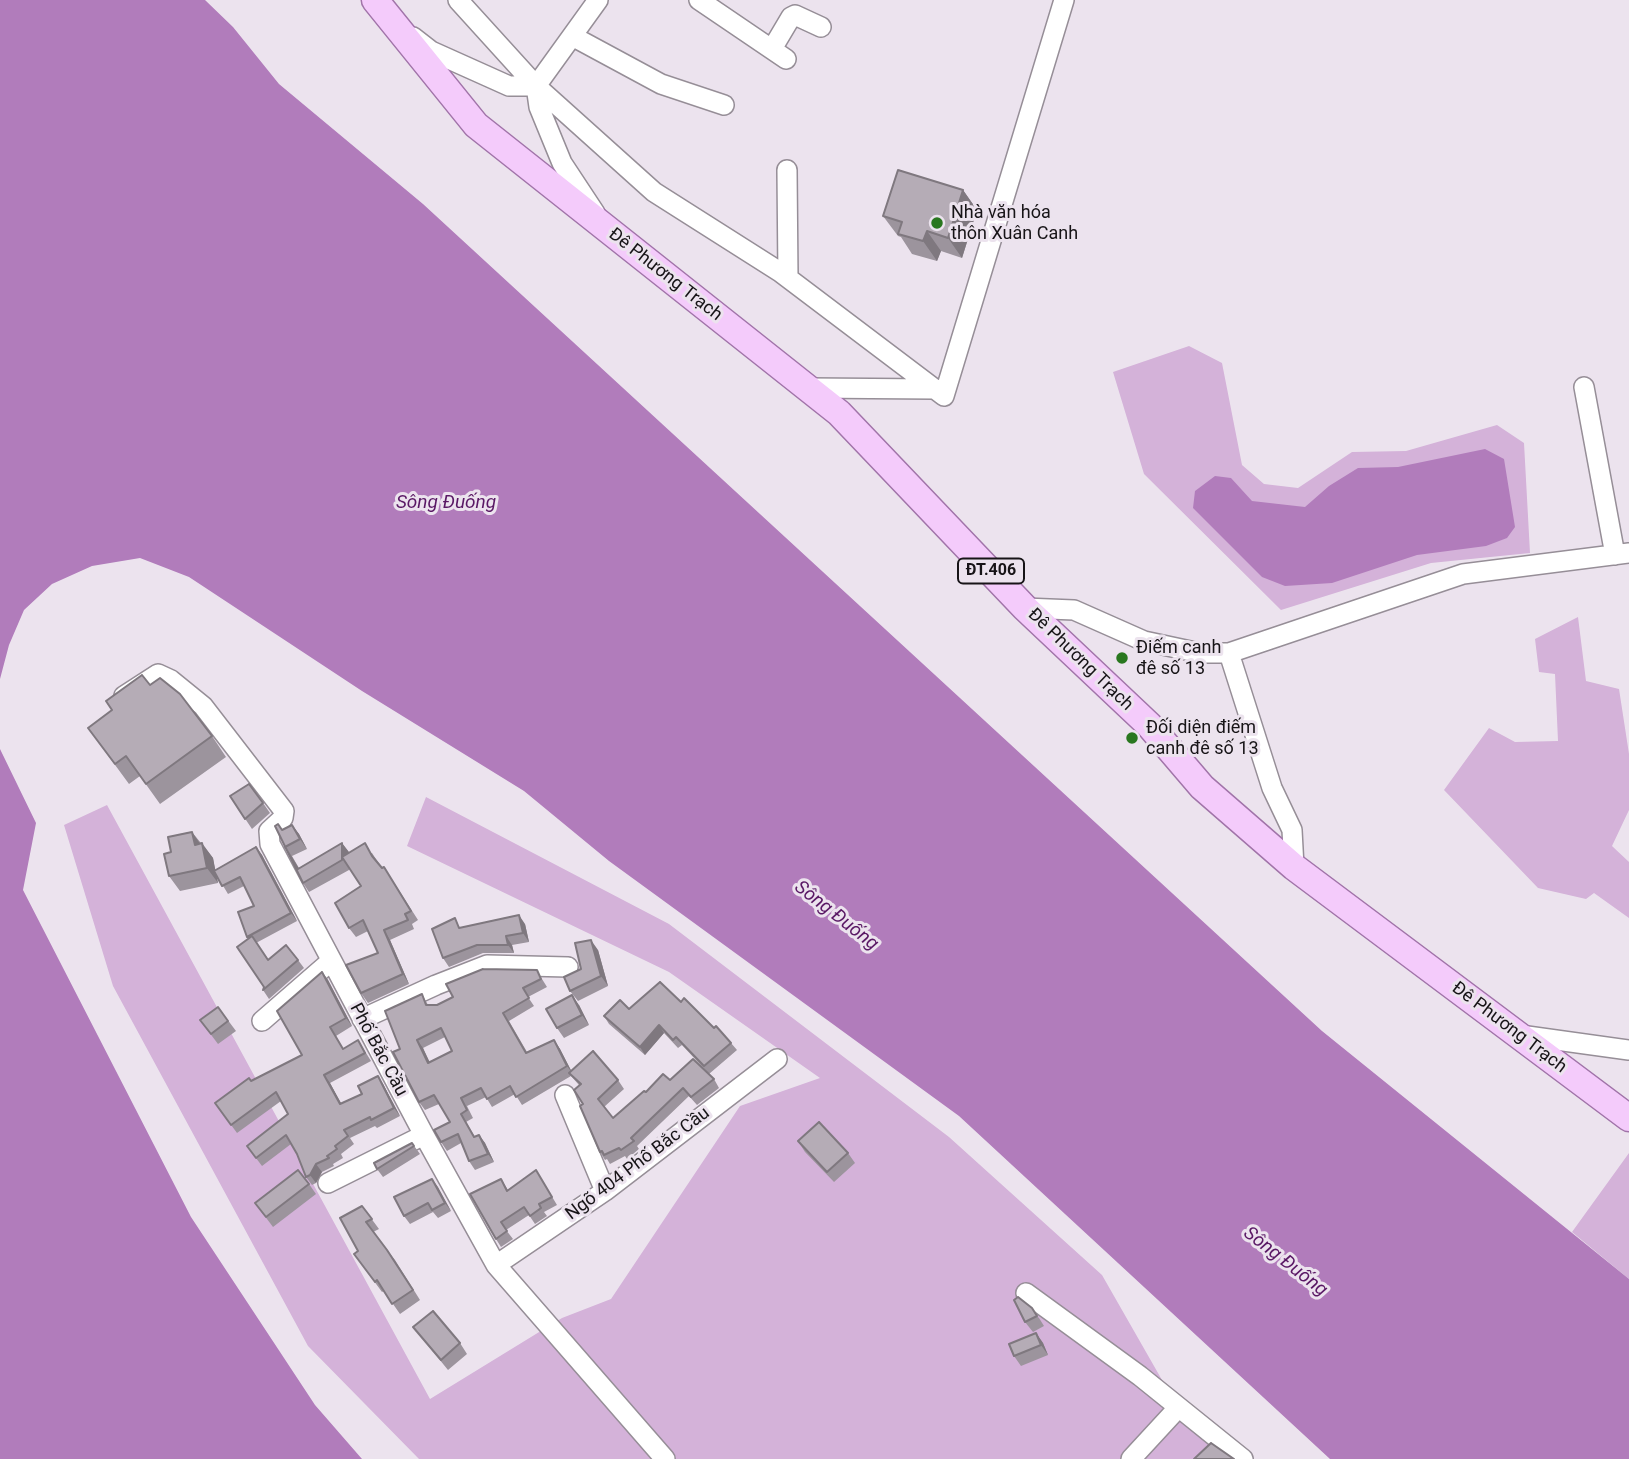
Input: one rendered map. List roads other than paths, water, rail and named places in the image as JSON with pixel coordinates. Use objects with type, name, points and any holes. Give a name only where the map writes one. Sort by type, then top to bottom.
[{"type":"main road","name":"Đê Phương Trạch","points":[[381,9],[476,125],[849,422],[1026,608],[1149,724],[1202,787],[1294,867],[1629,1118]]},
{"type":"street","points":[[457,0],[536,86],[654,192],[788,278],[944,396],[1064,0]]},
{"type":"street","points":[[598,0],[536,86],[539,107],[562,163],[603,226]]},
{"type":"street","points":[[699,0],[779,54],[791,17],[795,15],[821,27]]},
{"type":"street","points":[[381,9],[431,51],[509,86],[536,86]]},
{"type":"street","points":[[572,36],[661,83],[724,105]]},
{"type":"street","points":[[788,170],[788,278]]},
{"type":"street","points":[[1026,608],[1074,610],[1144,641],[1200,653],[1229,653],[1462,574],[1622,554],[1584,387]]},
{"type":"street","points":[[808,388],[935,390]]},
{"type":"street","points":[[1229,653],[1272,789],[1292,830],[1294,867]]},
{"type":"street","name":"Phố Bắc Cầu","points":[[124,697],[158,674],[171,680],[203,706],[284,811],[283,818],[269,831],[268,839],[424,1135],[496,1265],[665,1459]]},
{"type":"street","points":[[262,1021],[331,961]]},
{"type":"street","points":[[362,1019],[487,965],[568,967]]},
{"type":"street","points":[[1520,1035],[1629,1050]]},
{"type":"street","name":"Ngõ 404 Phố Bắc Cầu","points":[[496,1265],[606,1191],[777,1059]]},
{"type":"street","points":[[565,1095],[606,1191]]},
{"type":"street","points":[[328,1183],[424,1135]]},
{"type":"street","points":[[1026,1293],[1140,1376],[1243,1459]]},
{"type":"street","points":[[1131,1459],[1178,1408]]},
{"type":"water","name":"Sông Đuống","points":[[0,0],[205,0],[233,27],[279,84],[423,204],[1322,1031],[1629,1279],[1629,1459],[1330,1459],[959,1116],[609,861],[524,791],[362,691],[189,577],[140,558],[92,566],[52,584],[24,610],[9,645],[0,679]]},
{"type":"water","points":[[1485,449],[1504,459],[1515,527],[1507,538],[1486,546],[1417,555],[1332,583],[1285,586],[1262,577],[1193,508],[1195,491],[1215,476],[1231,478],[1252,501],[1305,507],[1329,486],[1358,468],[1398,467]]},
{"type":"water","points":[[0,749],[36,823],[23,890],[191,1217],[315,1405],[362,1459],[0,1459]]},
{"type":"place","name":"Nhà văn hóa thôn Xuân Canh","points":[[937,223]]},
{"type":"place","name":"Điếm canh đê số 13","points":[[1122,658]]},
{"type":"place","name":"Đối diện điếm canh đê số 13","points":[[1132,738]]}]
